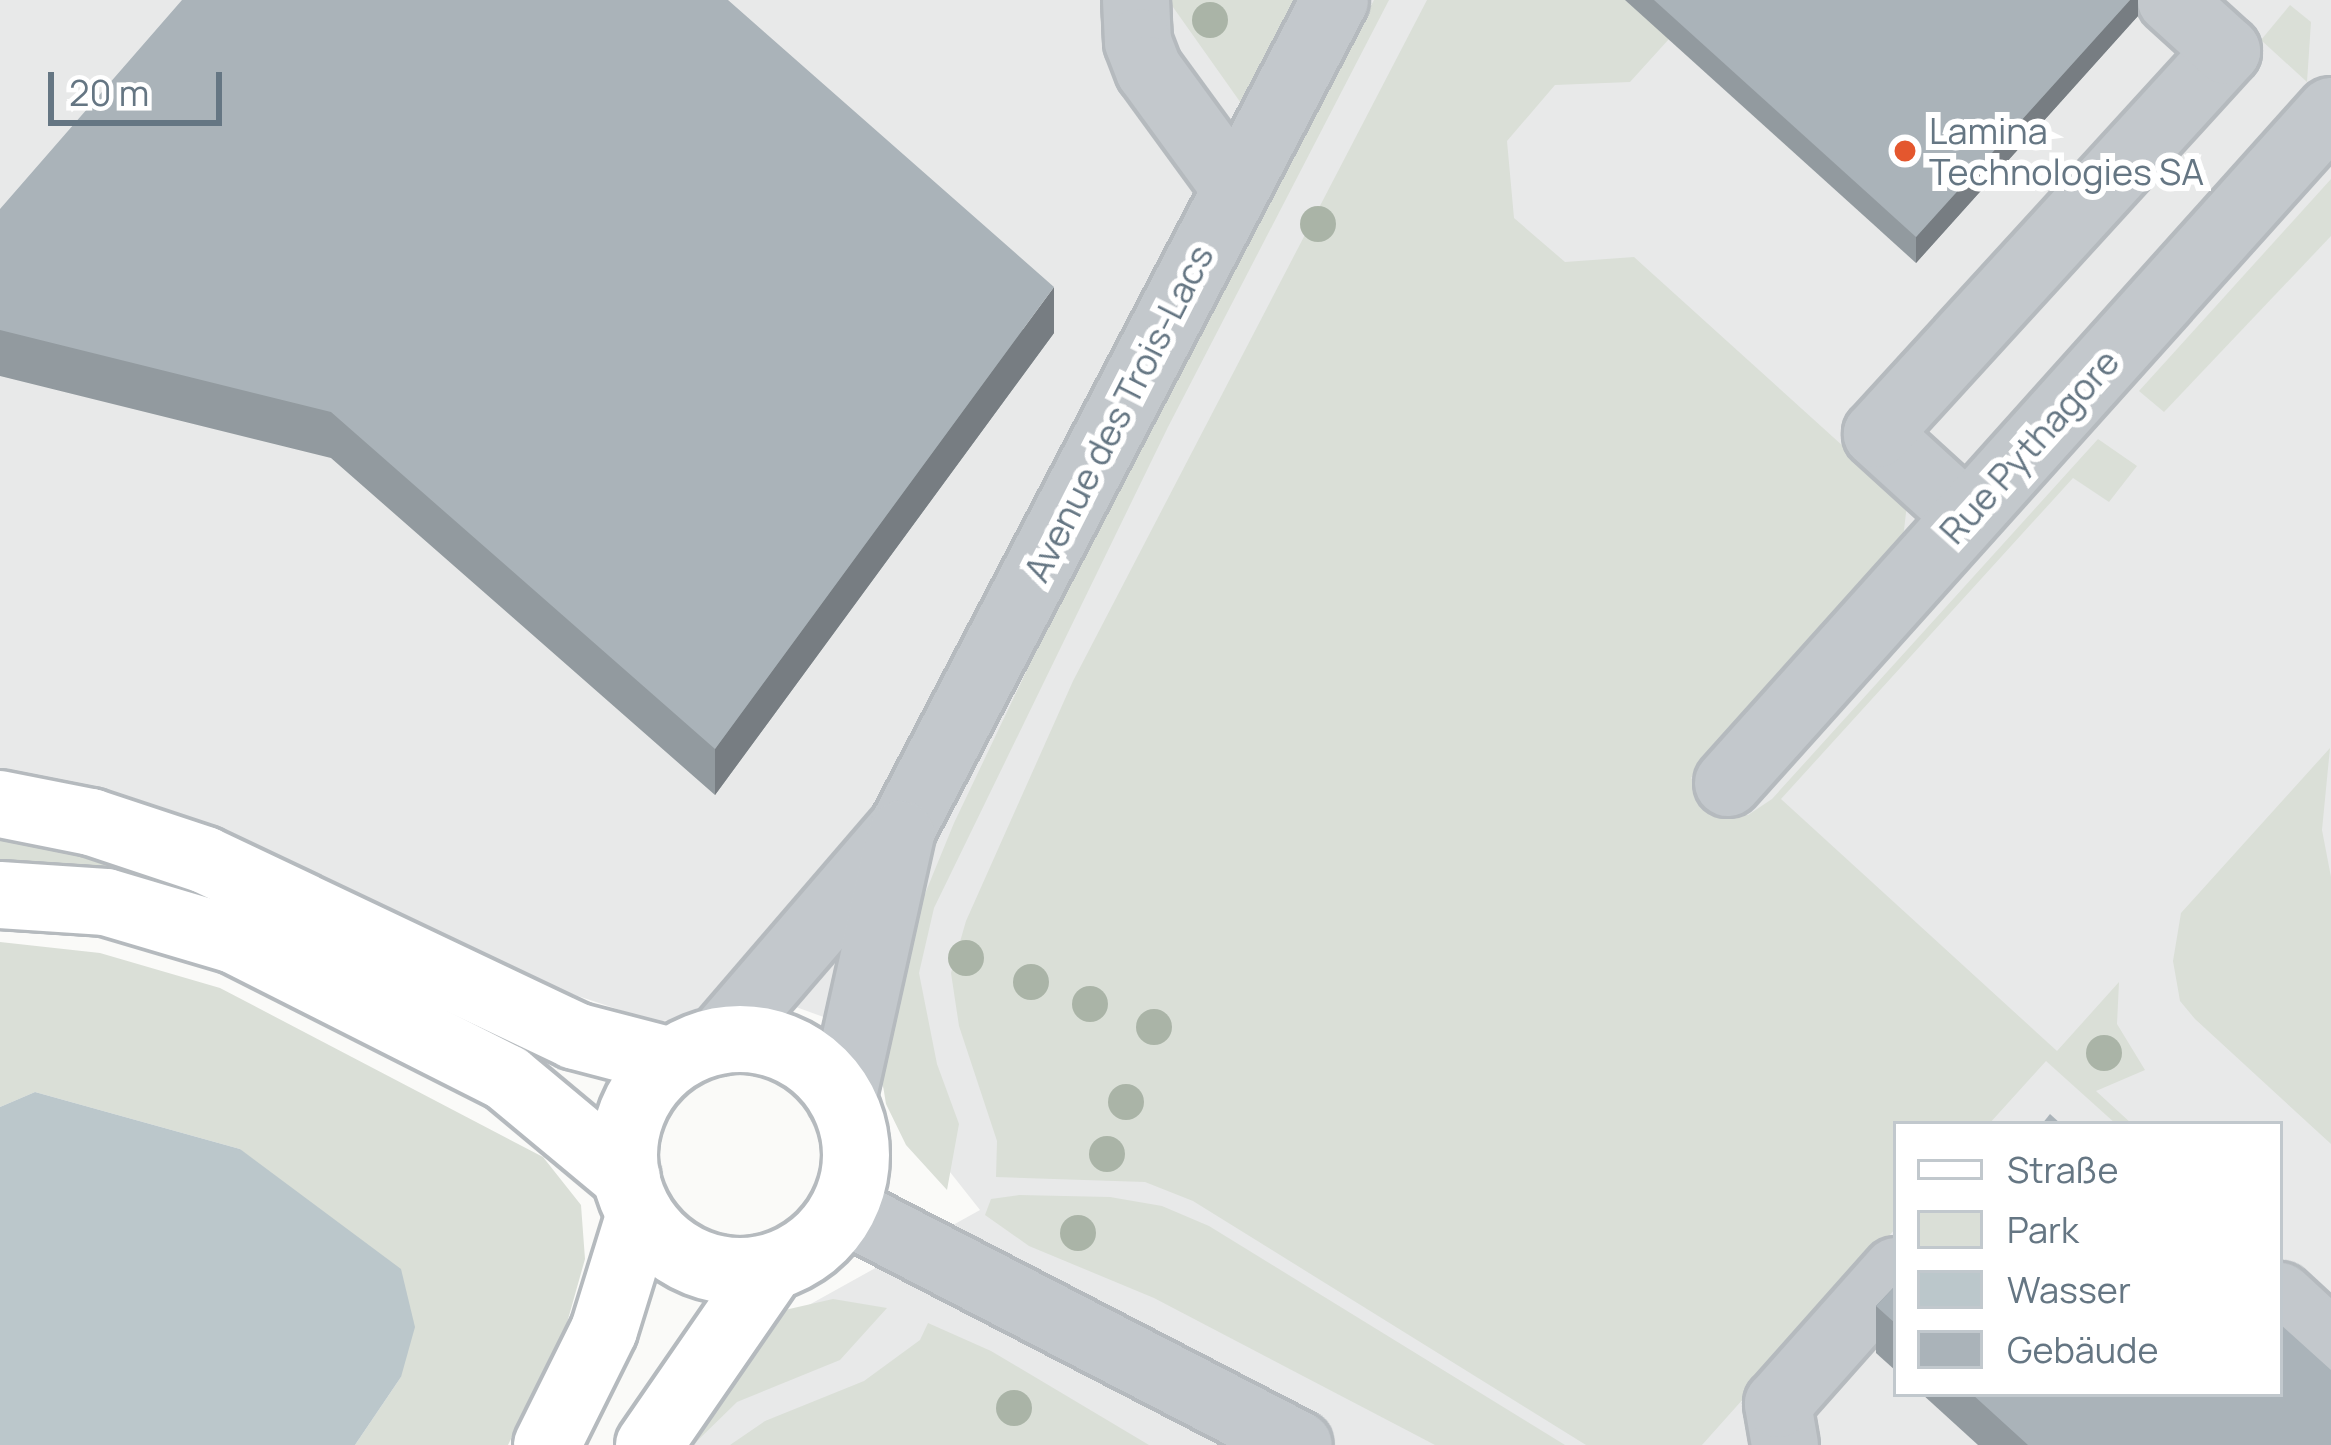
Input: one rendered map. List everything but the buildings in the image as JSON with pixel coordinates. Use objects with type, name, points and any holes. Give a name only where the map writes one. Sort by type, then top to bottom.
[{"type":"main road","points":[[0,804],[92,822],[205,860],[575,1036],[695,1051]]},
{"type":"main road","points":[[0,895],[106,902],[269,956],[507,1078],[633,1196],[683,1257],[741,1272],[771,1268],[826,1235],[843,1209]]},
{"type":"main road","name":"Avenue des Trois-Lacs","points":[[547,1445],[604,1330],[633,1196],[632,1113],[695,1051],[748,1039],[803,1057],[842,1100],[857,1155],[843,1209]]},
{"type":"main road","points":[[649,1445],[771,1268]]},
{"type":"street","points":[[1136,0],[1149,70],[1235,188]]},
{"type":"street","name":"Avenue des Trois-Lacs","points":[[842,1100],[903,827],[1335,0]]},
{"type":"street","points":[[1966,516],[1877,434],[2227,51],[2171,0]]},
{"type":"street","name":"Rue Pythagore","points":[[1728,783],[2331,111]]},
{"type":"street","name":"Avenue des Trois-Lacs","points":[[695,1051],[903,827]]},
{"type":"street","points":[[843,1209],[1299,1445]]},
{"type":"street","points":[[1785,1445],[1778,1404],[1893,1274]]},
{"type":"street","points":[[2283,1299],[2331,1343]]},
{"type":"shaded area","points":[[0,0],[2331,0],[2331,1445],[649,1445],[697,1367],[980,1210],[829,1019],[785,1003],[656,1022],[0,804]]},
{"type":"green space","points":[[1168,0],[1299,0],[1243,106]]},
{"type":"green space","points":[[1374,0],[1389,0],[1168,427],[934,908],[919,973],[937,1064],[959,1124],[947,1190],[906,1145],[886,1104],[878,1055],[888,984],[954,823],[1078,563]]},
{"type":"green space","points":[[1427,0],[1626,0],[1669,39],[1630,82],[1555,85],[1507,141],[1514,218],[1565,262],[1634,257],[1907,504],[1903,539],[1691,778],[1728,812],[1748,815],[1772,799],[2098,439],[2137,466],[2109,502],[2073,478],[1781,799],[2057,1051],[2119,982],[2117,1024],[2145,1070],[2096,1091],[2129,1121],[2113,1121],[2046,1061],[1992,1121],[1893,1121],[1893,1231],[1702,1445],[1586,1445],[1193,1201],[1145,1182],[996,1177],[997,1141],[959,1026],[951,973],[966,921],[1073,681]]},
{"type":"green space","points":[[2290,5],[2311,22],[2307,82],[2261,40]]},
{"type":"green space","points":[[2331,179],[2331,236],[2164,412],[2139,391]]},
{"type":"green space","points":[[2330,748],[2322,830],[2331,877],[2331,1144],[2195,1019],[2180,1001],[2173,961],[2181,913]]},
{"type":"green space","points":[[0,822],[267,909],[0,868]]},
{"type":"green space","points":[[0,942],[100,953],[220,988],[543,1157],[581,1205],[585,1259],[565,1330],[508,1445],[355,1445],[401,1377],[240,1149],[35,1092],[0,1107]]},
{"type":"green space","points":[[1110,1197],[1162,1206],[1209,1226],[1565,1445],[1435,1445],[1154,1298],[1029,1246],[985,1215],[991,1199]]},
{"type":"green space","points":[[833,1299],[887,1308],[840,1360],[737,1402],[693,1445],[672,1445],[776,1312]]},
{"type":"green space","points":[[928,1323],[991,1351],[1149,1445],[730,1445],[765,1421],[864,1381],[920,1340]]},
{"type":"water","points":[[35,1092],[240,1149],[401,1269],[415,1327],[401,1377],[355,1445],[0,1445],[0,1107]]},
{"type":"place","name":"Lamina Technologies SA","points":[[1905,151]]}]
